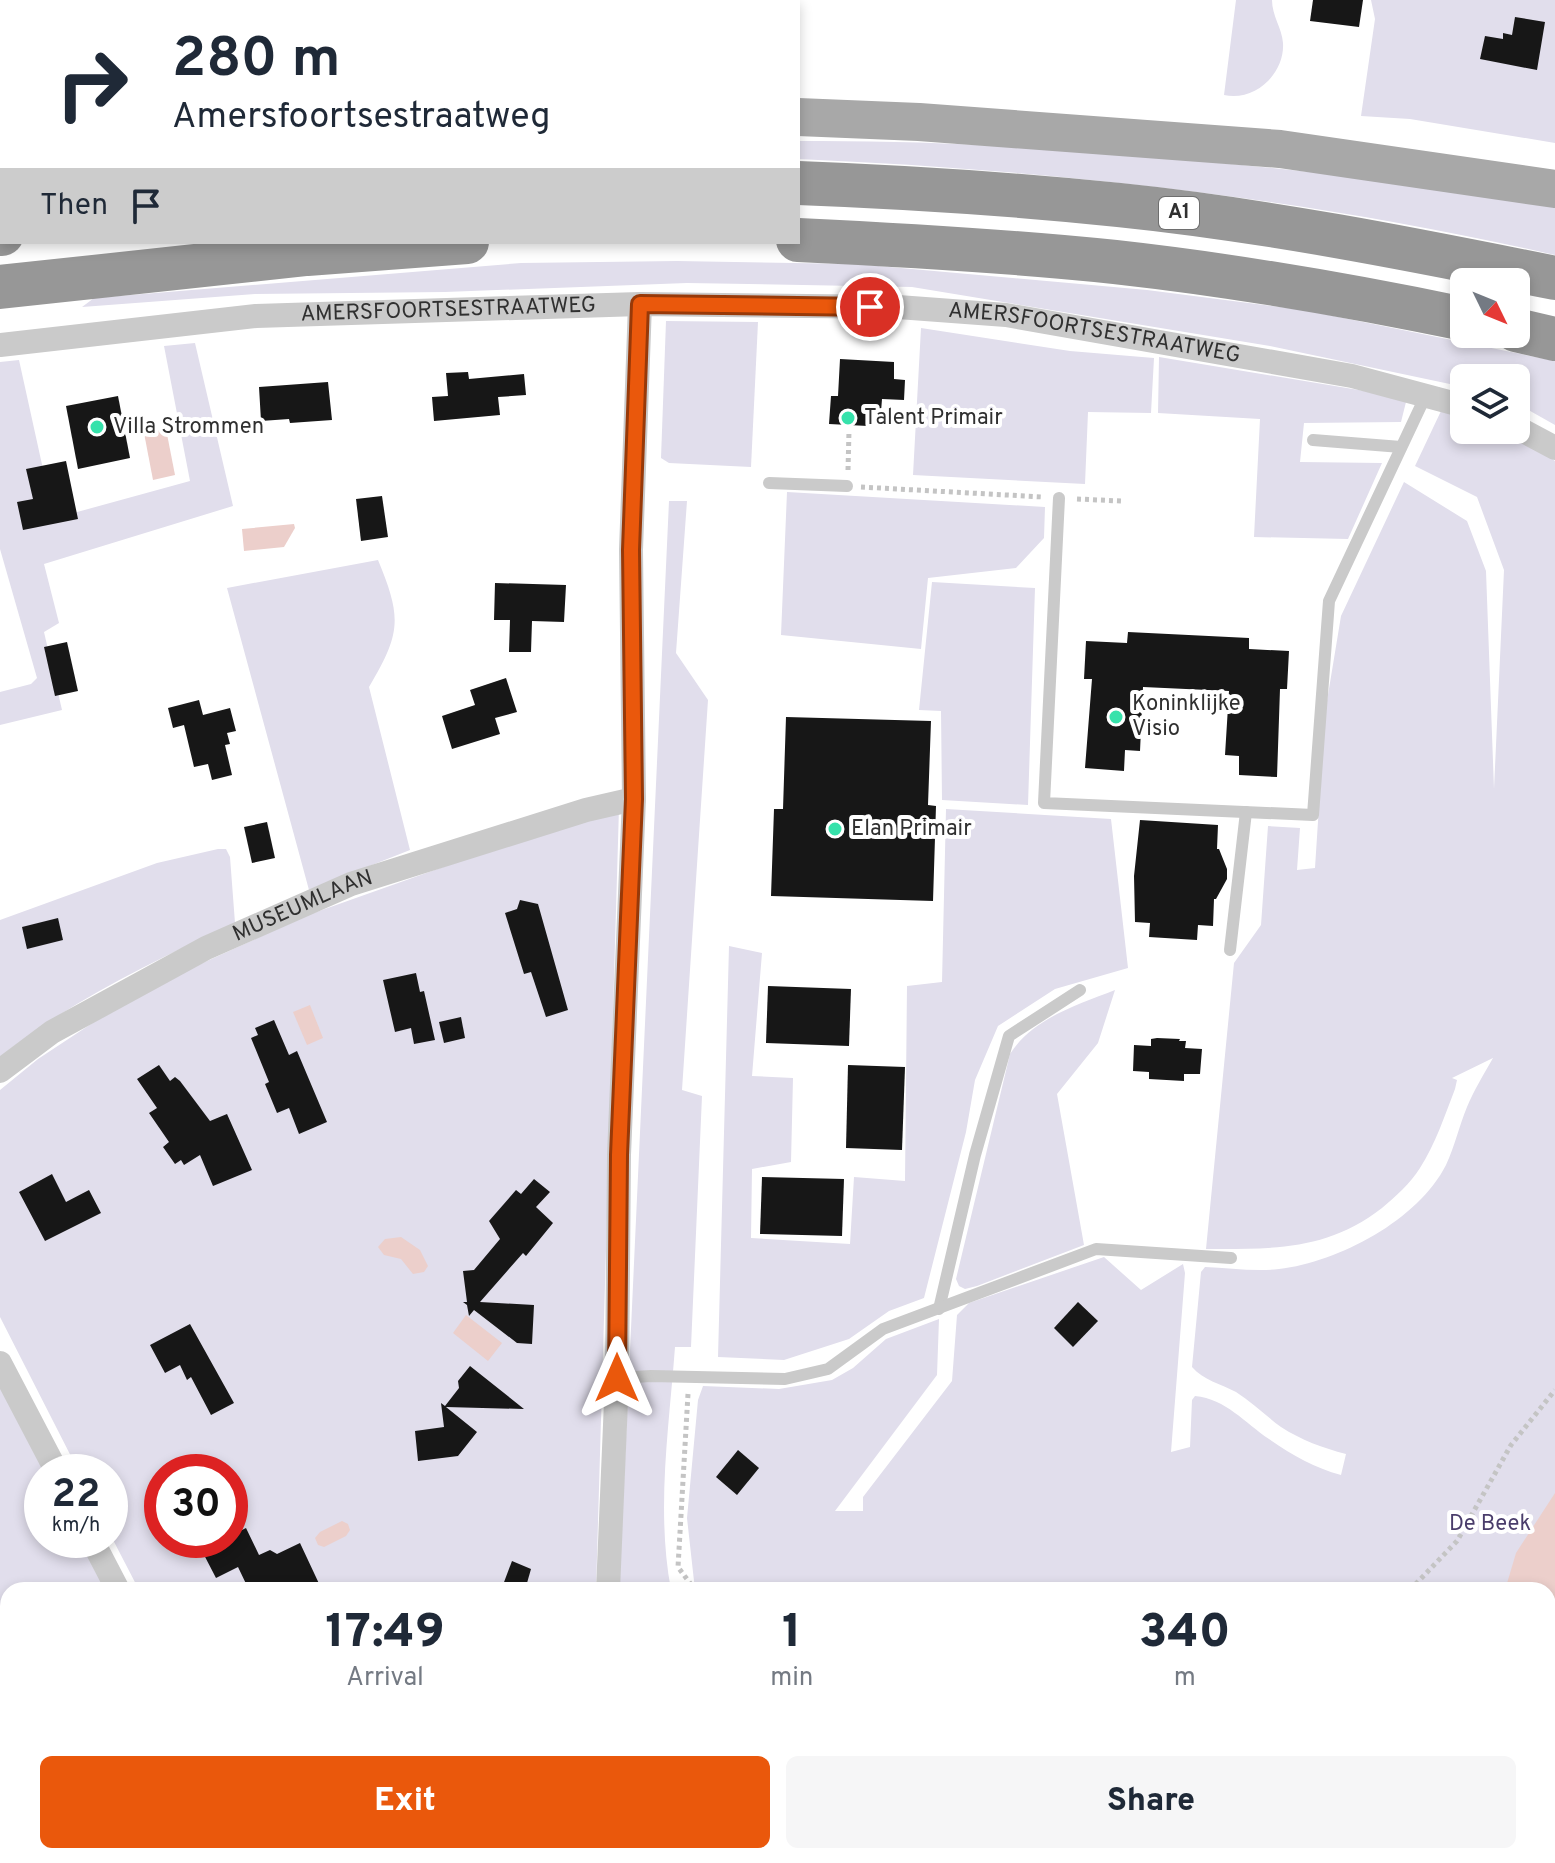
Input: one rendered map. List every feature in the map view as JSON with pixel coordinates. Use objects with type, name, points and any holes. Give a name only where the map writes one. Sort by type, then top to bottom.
[{"type":"highway","name":"A1","points":[[800,183],[894,187],[1120,205],[1329,234],[1555,278]]},
{"type":"highway","points":[[800,240],[1114,262],[1286,287],[1450,316]]},
{"type":"highway","points":[[0,287],[307,254],[440,244]]},
{"type":"highway","points":[[1530,333],[1555,339]]},
{"type":"main road","points":[[800,117],[919,122],[1280,149],[1555,189]]},
{"type":"street","name":"AMERSFOORTSESTRAATWEG","points":[[0,345],[256,316],[640,304],[898,307],[1006,315],[1352,376],[1450,402]]},
{"type":"street","points":[[608,1582],[617,1378],[619,1155],[634,799],[631,550],[640,304]]},
{"type":"street","points":[[1530,435],[1555,448]]},
{"type":"street","name":"MUSEUMLAAN","points":[[0,1071],[52,1032],[206,948],[351,884],[586,810],[634,799]]},
{"type":"street","points":[[0,1363],[48,1454]]},
{"type":"street","points":[[101,1558],[114,1582]]},
{"type":"lane","points":[[1059,498],[1044,803],[1313,815],[1329,601],[1426,395]]},
{"type":"lane","points":[[1313,440],[1401,447]]},
{"type":"lane","points":[[769,483],[847,486]]},
{"type":"lane","points":[[1230,950],[1246,812]]},
{"type":"lane","points":[[939,1309],[975,1155],[1009,1036],[1080,990]]},
{"type":"lane","points":[[617,1378],[785,1379],[828,1369],[883,1329],[1096,1249],[1231,1258]]},
{"type":"path","points":[[849,431],[847,486],[1121,501]]},
{"type":"path","points":[[688,1377],[678,1567],[689,1582]]},
{"type":"path","points":[[1418,1582],[1457,1541],[1511,1445],[1555,1390]]},
{"type":"green space","points":[[1236,0],[1272,0],[1283,43],[1279,65],[1266,83],[1256,90],[1235,96],[1224,95]]},
{"type":"green space","points":[[1371,0],[1555,0],[1555,143],[1410,119],[1361,116],[1375,19]]},
{"type":"green space","points":[[800,141],[988,145],[1083,151],[1272,168],[1555,200],[1555,255],[1462,235],[1273,202],[1084,179],[800,159]]},
{"type":"green space","points":[[677,261],[856,264],[1147,290],[1304,310],[1450,340],[1450,348],[1491,348],[1555,361],[1555,425],[1530,411],[1530,364],[1450,364],[1450,384],[1270,346],[912,287],[687,283],[445,292],[255,294],[82,307],[94,298],[521,263]]},
{"type":"green space","points":[[666,321],[758,322],[751,467],[669,463],[661,458]]},
{"type":"green space","points":[[921,328],[1070,351],[1154,358],[1151,413],[1088,412],[1085,484],[913,475]]},
{"type":"green space","points":[[195,343],[233,506],[44,564],[59,623],[44,632],[62,710],[0,725],[0,692],[31,684],[37,678],[0,549],[0,362],[19,360],[52,510],[59,517],[190,481],[164,346]]},
{"type":"green space","points":[[1159,357],[1407,398],[1401,422],[1304,423],[1300,462],[1382,463],[1348,539],[1254,537],[1260,419],[1158,413]]},
{"type":"green space","name":"De Beek","points":[[1441,411],[1450,413],[1450,444],[1530,443],[1555,461],[1555,1582],[694,1582],[687,1518],[698,1400],[703,1386],[779,1389],[832,1380],[853,1368],[886,1339],[939,1319],[937,1375],[835,1511],[863,1511],[863,1497],[952,1381],[957,1315],[969,1303],[1104,1257],[1141,1290],[1183,1264],[1185,1273],[1171,1452],[1190,1447],[1192,1400],[1195,1396],[1226,1407],[1295,1456],[1341,1475],[1346,1454],[1289,1432],[1242,1396],[1207,1379],[1192,1367],[1201,1272],[1205,1267],[1261,1270],[1302,1265],[1351,1248],[1397,1220],[1417,1203],[1446,1165],[1470,1101],[1493,1058],[1452,1078],[1457,1080],[1455,1089],[1420,1168],[1398,1194],[1361,1222],[1341,1233],[1298,1245],[1206,1249],[1234,963],[1261,925],[1268,826],[1300,828],[1297,870],[1315,868],[1325,713],[1341,616],[1404,482],[1467,521],[1486,571],[1494,789],[1504,570],[1477,497],[1415,466]]},
{"type":"green space","points":[[787,492],[1045,507],[1044,538],[1016,568],[928,578],[921,649],[781,635]]},
{"type":"green space","points":[[669,501],[687,501],[676,653],[708,700],[682,1090],[702,1096],[691,1347],[675,1347],[664,1499],[670,1582],[619,1582]]},
{"type":"green space","points":[[378,560],[391,597],[394,625],[387,653],[369,687],[410,850],[309,890],[227,588]]},
{"type":"green space","points":[[932,582],[1035,588],[1028,805],[942,800],[941,711],[919,710]]},
{"type":"green space","points":[[619,808],[596,1582],[135,1582],[122,1558],[128,1558],[128,1454],[70,1454],[0,1317],[0,1090],[38,1059],[141,991],[308,915],[570,822]]},
{"type":"green space","points":[[946,809],[1111,819],[1128,968],[1055,989],[998,1026],[975,1080],[966,1132],[924,1298],[889,1311],[849,1339],[784,1360],[718,1357],[729,946],[762,953],[752,1076],[793,1078],[791,1162],[752,1169],[751,1238],[850,1244],[854,1177],[905,1181],[907,986],[942,982]]},
{"type":"green space","points":[[226,849],[230,857],[235,923],[84,1000],[0,1057],[0,920],[157,863]]},
{"type":"green space","points":[[1115,990],[1098,1043],[1057,1094],[1084,1245],[977,1286],[965,1289],[959,1286],[956,1279],[1010,1054],[1043,1022]]},
{"type":"green space","points":[[0,1381],[38,1454],[24,1454],[24,1558],[90,1558],[103,1582],[0,1582]]},
{"type":"shaded area","points":[[166,429],[175,475],[153,480],[144,433]]},
{"type":"shaded area","points":[[294,524],[295,528],[284,547],[244,551],[242,529]]},
{"type":"shaded area","points":[[310,1005],[323,1038],[307,1045],[293,1012]]},
{"type":"shaded area","points":[[401,1237],[420,1250],[428,1266],[424,1272],[413,1274],[401,1259],[384,1255],[378,1247],[385,1239]]},
{"type":"shaded area","points":[[466,1315],[502,1343],[488,1361],[453,1333]]},
{"type":"shaded area","points":[[1555,1493],[1555,1582],[1507,1582],[1516,1553]]},
{"type":"shaded area","points":[[342,1521],[348,1524],[350,1530],[346,1536],[324,1547],[318,1545],[315,1538],[320,1532]]},
{"type":"building","points":[[1313,0],[1363,0],[1359,27],[1310,21]]},
{"type":"building","points":[[1515,17],[1545,22],[1537,70],[1480,59],[1485,36],[1503,39],[1503,33],[1512,35]]},
{"type":"building","points":[[840,359],[894,362],[894,379],[905,380],[904,400],[882,399],[881,412],[869,411],[868,426],[829,424],[831,396],[838,396]]},
{"type":"building","points":[[468,372],[469,379],[524,374],[526,395],[498,397],[500,415],[434,421],[432,397],[448,396],[446,373]]},
{"type":"building","points":[[328,382],[332,420],[290,423],[289,419],[261,421],[259,387]]},
{"type":"building","name":"Villa Strommen","points":[[118,396],[130,458],[78,469],[66,406]]},
{"type":"building","points":[[66,461],[78,519],[23,530],[17,502],[33,499],[26,469]]},
{"type":"building","points":[[382,496],[388,537],[361,541],[356,499]]},
{"type":"building","points":[[495,583],[566,585],[564,622],[532,621],[531,652],[509,652],[510,620],[494,620]]},
{"type":"building","name":"Koninklijke Visio","points":[[1128,632],[1249,638],[1249,649],[1289,651],[1287,689],[1280,689],[1277,777],[1239,775],[1239,756],[1225,755],[1229,691],[1143,687],[1140,751],[1125,750],[1124,771],[1085,768],[1092,679],[1084,679],[1086,641],[1127,643]]},
{"type":"building","points":[[67,642],[78,691],[55,696],[44,647]]},
{"type":"building","points":[[506,678],[517,712],[495,718],[500,734],[452,749],[442,716],[475,705],[470,690]]},
{"type":"building","points":[[199,700],[203,715],[230,708],[236,731],[227,733],[230,744],[225,745],[232,775],[212,780],[208,764],[194,767],[184,725],[173,728],[168,708]]},
{"type":"building","points":[[786,717],[931,721],[928,805],[936,806],[933,901],[771,896],[774,809],[783,809]]},
{"type":"building","points":[[1140,820],[1218,825],[1217,849],[1227,869],[1227,879],[1214,899],[1213,926],[1198,925],[1197,940],[1149,937],[1150,923],[1135,922],[1134,876]]},
{"type":"building","points":[[267,822],[275,858],[252,863],[244,827]]},
{"type":"building","points":[[520,900],[538,904],[568,1010],[546,1017],[531,972],[524,974],[505,913],[517,909]]},
{"type":"building","points":[[58,918],[63,940],[27,949],[22,927]]},
{"type":"building","points":[[416,973],[420,992],[424,991],[435,1040],[414,1044],[411,1028],[395,1032],[383,980]]},
{"type":"building","points":[[768,986],[851,989],[849,1046],[766,1043]]},
{"type":"building","points":[[461,1017],[465,1038],[444,1043],[439,1022]]},
{"type":"building","points":[[274,1020],[289,1055],[297,1051],[327,1122],[299,1134],[289,1108],[277,1113],[265,1084],[269,1082],[251,1038],[258,1035],[255,1028]]},
{"type":"building","points":[[1151,1039],[1180,1039],[1186,1041],[1185,1048],[1202,1049],[1200,1074],[1184,1074],[1184,1081],[1149,1079],[1149,1072],[1133,1071],[1134,1045],[1151,1046]]},
{"type":"building","points":[[159,1065],[170,1081],[175,1077],[180,1081],[210,1121],[227,1114],[252,1170],[213,1186],[200,1155],[184,1165],[181,1160],[175,1164],[163,1147],[169,1142],[149,1113],[157,1108],[137,1079]]},
{"type":"building","points":[[848,1065],[905,1067],[902,1150],[846,1148]]},
{"type":"building","points":[[52,1174],[66,1202],[89,1190],[101,1213],[45,1241],[19,1192]]},
{"type":"building","points":[[762,1177],[844,1179],[842,1236],[760,1234]]},
{"type":"building","points":[[534,1179],[550,1192],[536,1207],[553,1223],[526,1256],[523,1253],[480,1302],[534,1305],[532,1344],[517,1343],[474,1310],[469,1316],[467,1305],[463,1302],[467,1302],[463,1271],[474,1270],[500,1239],[489,1221],[516,1190],[521,1194]]},
{"type":"building","points":[[1078,1302],[1098,1321],[1073,1347],[1054,1328]]},
{"type":"building","points":[[190,1324],[234,1403],[211,1415],[191,1377],[187,1380],[180,1365],[165,1373],[150,1345]]},
{"type":"building","points":[[470,1366],[524,1409],[446,1407],[477,1432],[458,1456],[418,1461],[415,1431],[444,1427],[441,1403],[445,1406]]},
{"type":"building","points":[[738,1450],[759,1468],[737,1495],[716,1477]]},
{"type":"building","points":[[248,1532],[259,1555],[270,1550],[277,1554],[300,1543],[318,1582],[245,1582],[238,1567],[216,1578],[206,1558],[248,1558]]},
{"type":"building","points":[[512,1561],[531,1569],[527,1582],[504,1582]]},
{"type":"place","name":"Talent Primair","points":[[848,418]]},
{"type":"place","name":"Villa Strommen","points":[[97,427]]},
{"type":"place","name":"Koninklijke Visio","points":[[1116,717]]},
{"type":"place","name":"Elan Primair","points":[[835,829]]},
{"type":"route","points":[[617,1378],[619,1155],[634,799],[631,550],[640,304],[870,307]]}]
